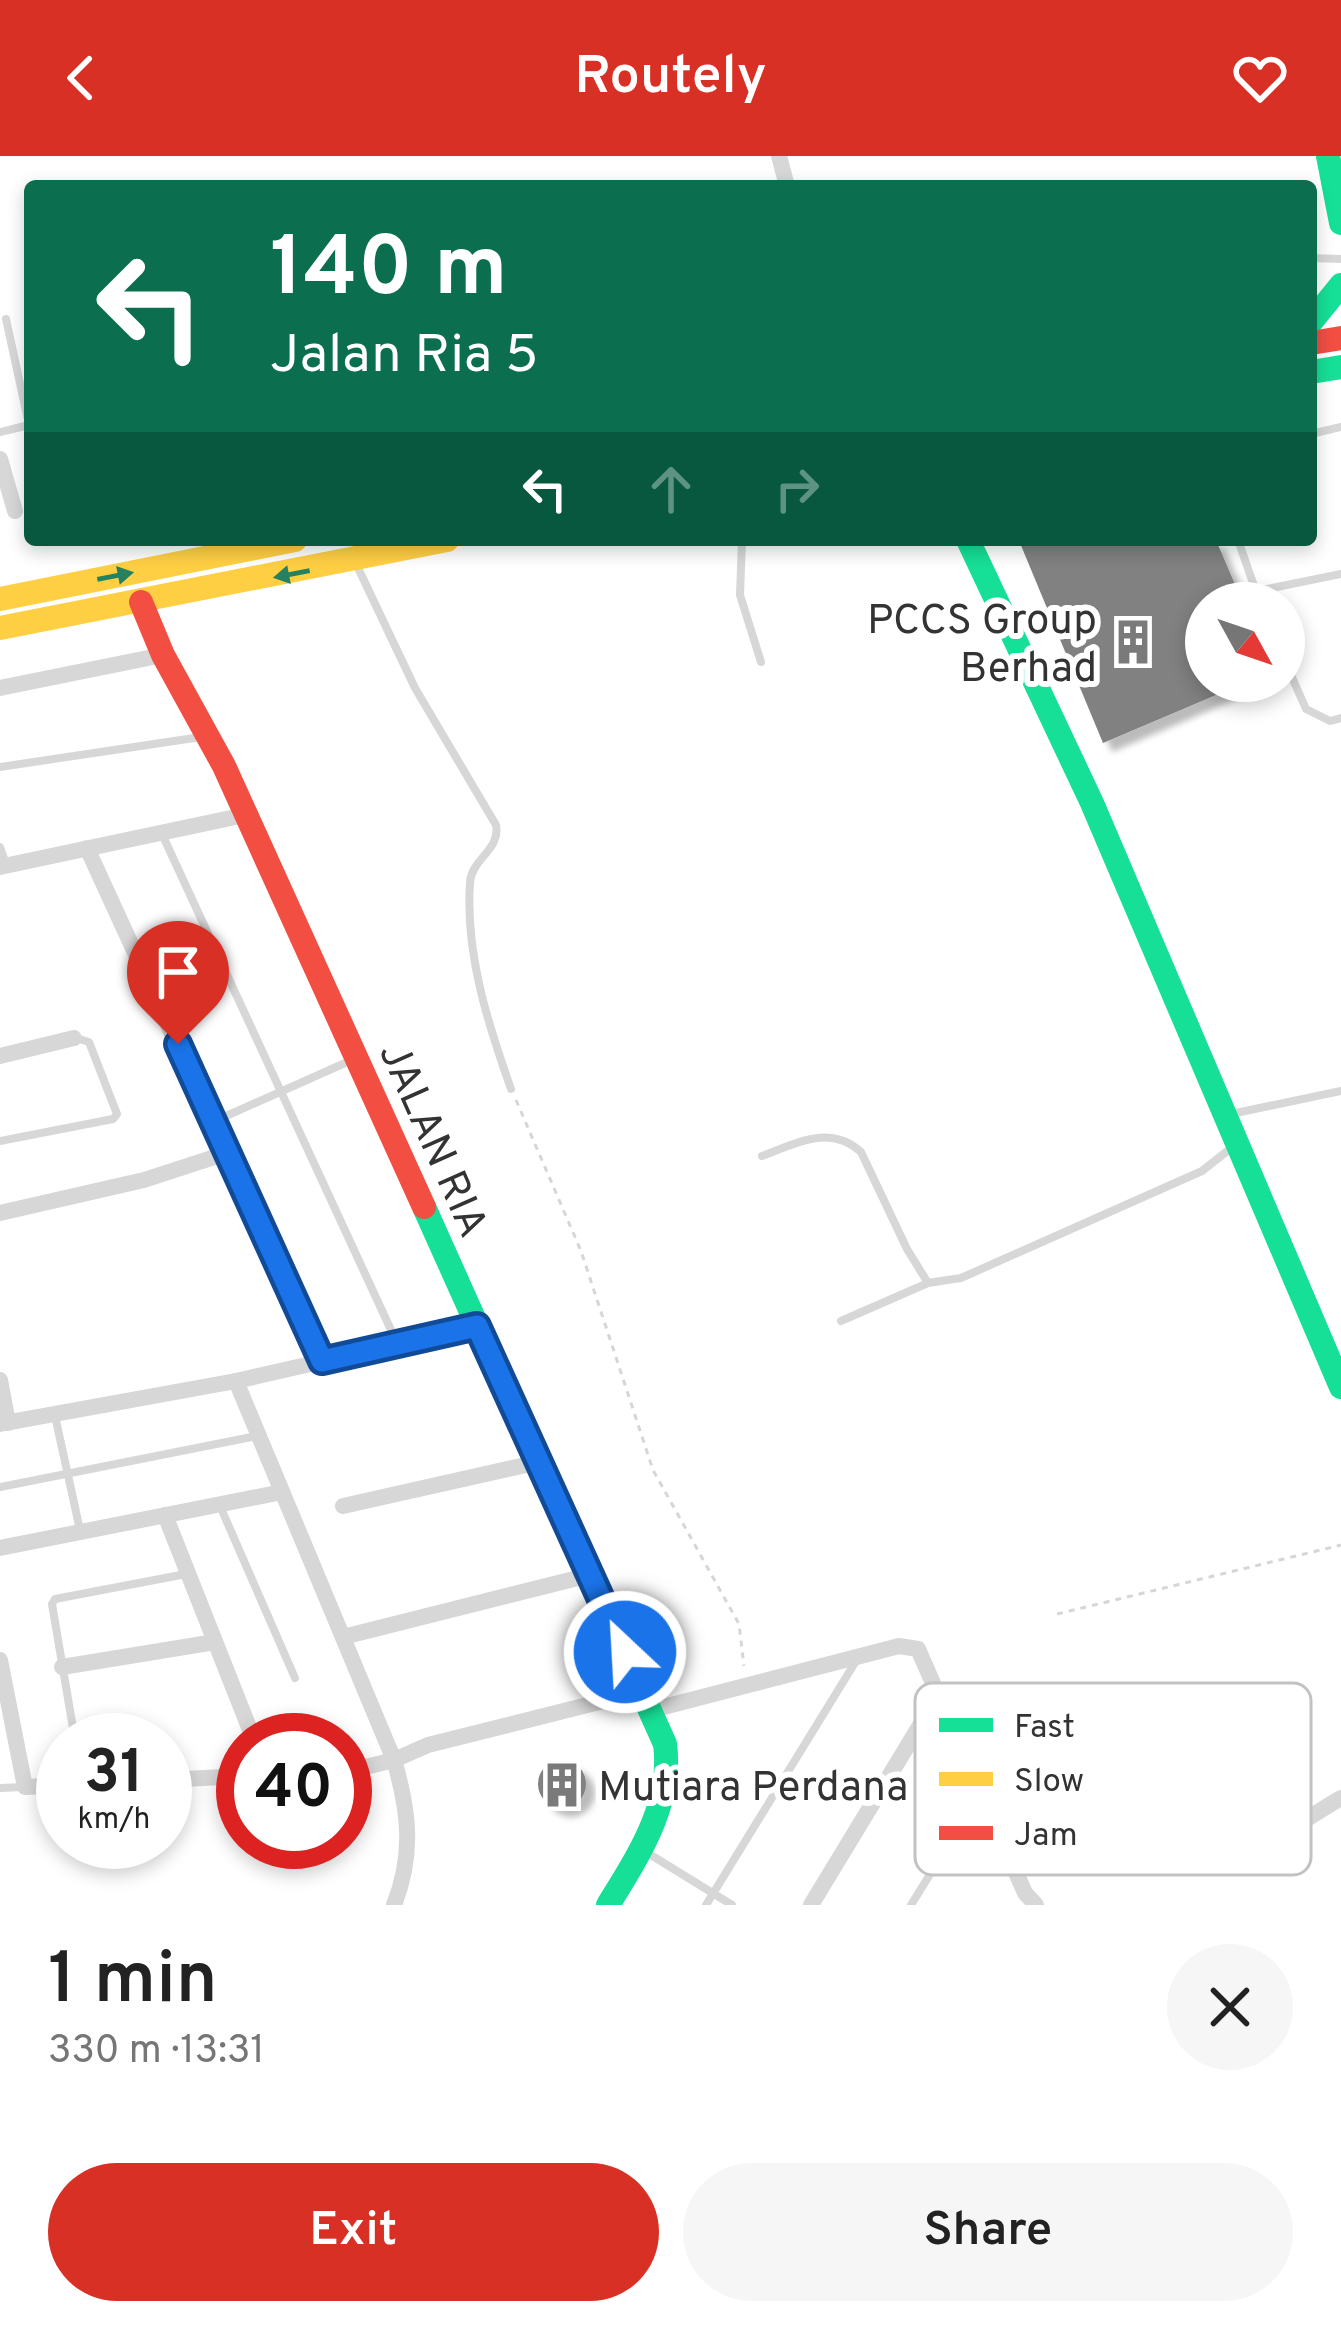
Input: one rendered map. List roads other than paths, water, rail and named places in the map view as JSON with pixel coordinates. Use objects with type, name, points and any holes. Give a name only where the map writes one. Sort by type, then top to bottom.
[{"type":"main road","points":[[1328,156],[1341,223]]},
{"type":"main road","points":[[1317,316],[1341,285]]},
{"type":"main road","points":[[0,599],[265,546]]},
{"type":"main road","points":[[0,628],[423,546]]},
{"type":"main road","points":[[971,546],[1092,803],[1341,1387]]},
{"type":"main road","name":"JALAN RIA","points":[[141,602],[163,655],[209,736],[667,1752],[663,1801],[642,1849],[608,1905]]},
{"type":"street","points":[[0,459],[15,511]]},
{"type":"street","points":[[0,688],[163,655]]},
{"type":"street","points":[[3,866],[245,815]]},
{"type":"street","points":[[87,848],[322,1361]]},
{"type":"street","points":[[0,1056],[74,1038]]},
{"type":"street","points":[[0,1213],[144,1180],[227,1153]]},
{"type":"street","points":[[0,1380],[4,1424],[236,1381],[477,1326]]},
{"type":"street","points":[[236,1381],[394,1760],[408,1807],[406,1856],[394,1905]]},
{"type":"street","points":[[343,1506],[539,1462]]},
{"type":"street","points":[[0,1548],[282,1492]]},
{"type":"street","points":[[165,1515],[243,1713]]},
{"type":"street","points":[[343,1637],[590,1575]]},
{"type":"street","points":[[62,1667],[215,1642]]},
{"type":"street","points":[[372,1765],[428,1745],[647,1700],[746,1686],[899,1646],[918,1649],[933,1683]]},
{"type":"street","points":[[0,1660],[25,1787],[36,1786]]},
{"type":"street","points":[[811,1905],[915,1734]]},
{"type":"street","points":[[1311,1816],[1341,1798]]},
{"type":"lane","points":[[6,320],[24,400]]},
{"type":"lane","points":[[742,546],[740,595],[760,662]]},
{"type":"lane","points":[[1240,546],[1254,582]]},
{"type":"lane","points":[[356,562],[415,688],[496,825],[496,841],[470,878],[470,916],[482,995],[511,1089]]},
{"type":"lane","points":[[1301,582],[1341,574]]},
{"type":"lane","points":[[1303,702],[1306,709],[1330,721],[1341,718]]},
{"type":"lane","points":[[0,767],[209,736]]},
{"type":"lane","points":[[161,833],[398,1345]]},
{"type":"lane","points":[[0,848],[3,866]]},
{"type":"lane","points":[[0,1142],[113,1119],[117,1114],[89,1042],[74,1038]]},
{"type":"lane","points":[[214,1122],[356,1059]]},
{"type":"lane","points":[[1224,1115],[1341,1091]]},
{"type":"lane","points":[[762,1156],[818,1135],[850,1142],[861,1153],[928,1283]]},
{"type":"lane","points":[[841,1321],[928,1283],[961,1278],[1202,1171],[1236,1144]]},
{"type":"lane","points":[[55,1414],[80,1532]]},
{"type":"lane","points":[[0,1487],[259,1435]]},
{"type":"lane","points":[[219,1504],[295,1678]]},
{"type":"lane","points":[[70,1713],[50,1611],[55,1599],[187,1574]]},
{"type":"lane","points":[[706,1905],[859,1656]]},
{"type":"lane","points":[[0,1789],[25,1787]]},
{"type":"lane","points":[[642,1849],[732,1905]]},
{"type":"lane","points":[[911,1905],[929,1875]]},
{"type":"place","name":"PCCS Group Berhad","points":[[1133,642]]},
{"type":"place","name":"Mutiara Perdana","points":[[562,1785]]}]
